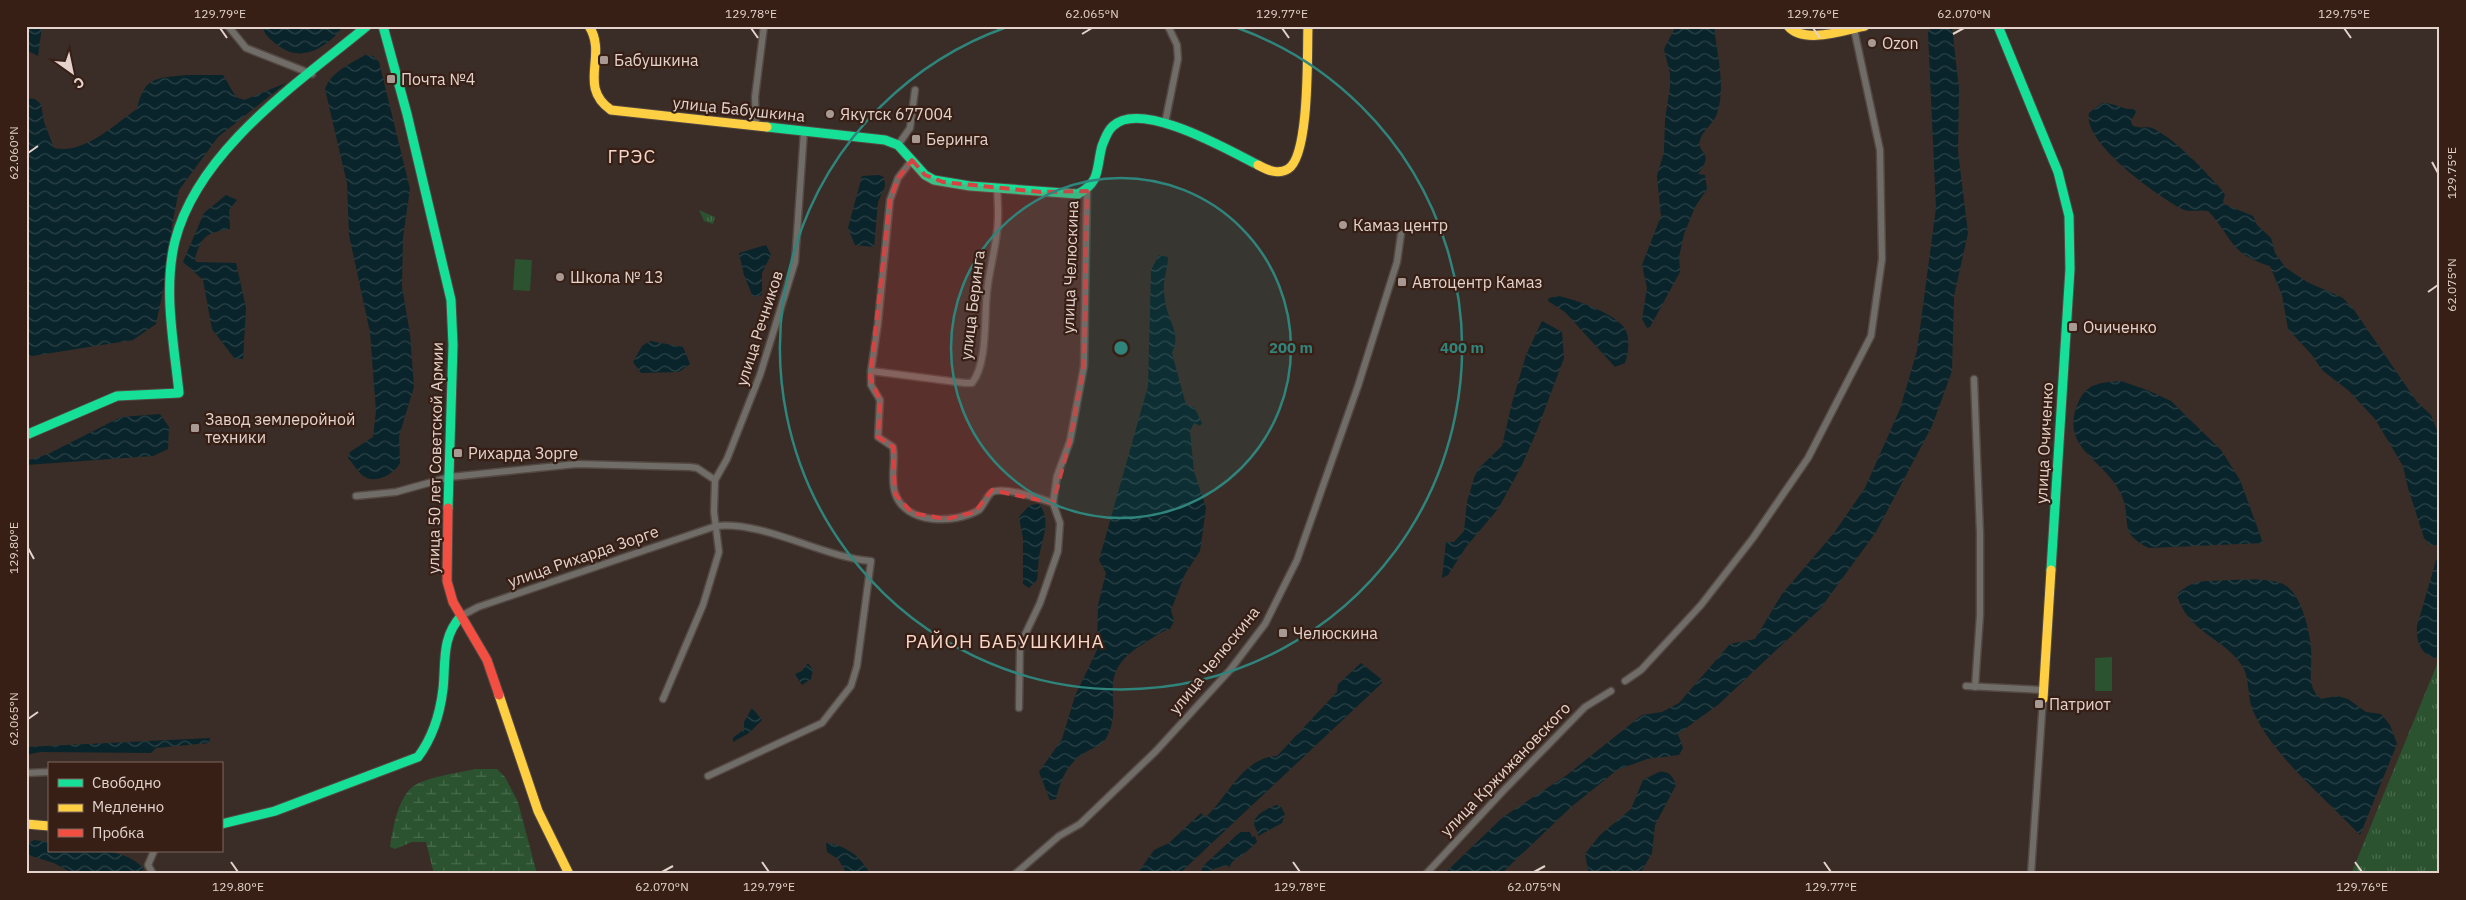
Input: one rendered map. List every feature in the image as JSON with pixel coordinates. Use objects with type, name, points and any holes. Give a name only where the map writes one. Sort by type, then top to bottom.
[{"type":"street","points":[[228,26],[246,48],[312,74]]},
{"type":"street","points":[[26,435],[117,396],[178,393],[171,279],[176,240],[188,204],[208,173],[234,142],[367,26]]},
{"type":"street","name":"улица 50 лет Советской Армии","points":[[382,26],[407,114],[451,300],[453,345],[450,477],[446,532],[447,581],[453,602],[487,660],[538,811],[570,874]]},
{"type":"street","name":"улица Бабушкина","points":[[589,26],[596,45],[594,94],[597,100],[606,107],[621,112],[885,140],[898,145]]},
{"type":"street","points":[[756,125],[755,97],[764,26]]},
{"type":"street","points":[[1165,123],[1178,59],[1177,45],[1168,26]]},
{"type":"street","name":"улица Челюскина","points":[[1019,708],[1020,645],[1040,603],[1058,551],[1060,523],[1053,503],[1057,476],[1070,441],[1084,366],[1087,191],[1097,177],[1102,142],[1108,131],[1118,123],[1132,119],[1147,119],[1165,123],[1266,169],[1281,172],[1290,168],[1297,158],[1305,120],[1308,26]]},
{"type":"street","points":[[1788,26],[1793,32],[1802,36],[1865,26]]},
{"type":"street","name":"улица Очиченко","points":[[1998,26],[2058,172],[2069,216],[2070,269],[2031,874]]},
{"type":"street","points":[[1625,681],[1641,670],[1701,605],[1753,538],[1808,458],[1871,336],[1882,259],[1881,158],[1854,29]]},
{"type":"street","points":[[915,90],[910,128],[898,145],[925,175],[934,180],[998,188],[1073,194],[1087,191]]},
{"type":"street","name":"улица Речников","points":[[716,526],[714,512],[715,480],[727,459],[760,374],[795,262],[804,131]]},
{"type":"street","points":[[912,160],[898,178],[890,200],[878,323],[871,371],[871,385],[880,400],[878,436],[893,446],[894,488],[899,502],[904,508],[918,515],[946,519],[980,510],[990,494],[996,491],[1027,494],[1053,503]]},
{"type":"street","name":"улица Беринга","points":[[871,371],[972,383],[980,363],[987,311],[986,293],[997,231],[998,188]]},
{"type":"street","name":"улица Челюскина","points":[[1016,874],[1059,836],[1080,824],[1156,751],[1230,670],[1265,624],[1297,560],[1354,395],[1397,262],[1401,234]]},
{"type":"street","points":[[1974,379],[1980,533],[1980,615],[1975,687]]},
{"type":"street","points":[[356,496],[396,492],[450,477],[577,464],[690,467],[698,468],[715,480]]},
{"type":"street","points":[[663,699],[708,592],[719,552],[716,526]]},
{"type":"street","name":"улица Рихарда Зорге","points":[[461,616],[478,608],[716,526],[748,528],[846,558],[870,561],[857,666],[854,679],[847,692],[822,723],[708,776]]},
{"type":"street","points":[[222,824],[275,811],[418,757],[428,742],[436,723],[443,689],[447,636],[453,624],[461,616]]},
{"type":"street","points":[[1966,686],[2044,694]]},
{"type":"street","name":"улица Кржижановского","points":[[1426,874],[1585,707],[1611,691]]},
{"type":"street","points":[[26,773],[48,772]]},
{"type":"street","points":[[26,824],[48,826]]},
{"type":"street","points":[[154,852],[148,865],[154,874]]},
{"type":"highlighted area","points":[[912,160],[925,175],[943,182],[1041,192],[1087,191],[1084,366],[1070,441],[1053,503],[992,490],[975,512],[946,519],[912,513],[895,494],[893,447],[878,437],[880,400],[870,378],[890,200],[898,178]]},
{"type":"green space","points":[[699,210],[715,217],[713,224],[704,221]]},
{"type":"green space","points":[[515,259],[532,260],[530,291],[513,290]]},
{"type":"green space","points":[[2112,657],[2112,691],[2095,691],[2095,658]]},
{"type":"green space","points":[[2440,657],[2440,874],[2351,874]]},
{"type":"green space","points":[[475,769],[497,769],[505,777],[518,802],[537,874],[434,874],[426,842],[412,842],[395,849],[390,847],[399,808],[402,800],[411,788],[432,778]]},
{"type":"water","points":[[27,26],[42,26],[38,56],[26,50]]},
{"type":"water","points":[[262,26],[344,26],[323,46],[306,53],[297,53],[288,51],[273,42]]},
{"type":"water","points":[[1676,26],[1714,26],[1721,81],[1720,103],[1717,114],[1700,140],[1705,161],[1698,174],[1705,175],[1707,189],[1695,207],[1684,234],[1679,257],[1680,272],[1650,327],[1647,328],[1642,319],[1647,288],[1642,265],[1661,216],[1657,176],[1664,152],[1665,120],[1670,87],[1670,74],[1664,49]]},
{"type":"water","points":[[1931,26],[1952,27],[1959,89],[1958,152],[1968,233],[1954,296],[1952,371],[1932,426],[1876,532],[1820,609],[1719,704],[1678,734],[1683,748],[1679,755],[1647,759],[1617,770],[1571,807],[1501,874],[1444,874],[1503,817],[1567,775],[1642,715],[1662,712],[1679,703],[1730,644],[1755,639],[1782,594],[1834,533],[1865,488],[1900,409],[1917,351],[1936,208],[1928,32]]},
{"type":"water","points":[[365,55],[373,56],[379,62],[410,189],[403,237],[402,287],[410,334],[414,387],[399,436],[400,463],[390,474],[375,479],[363,476],[348,458],[350,452],[373,437],[376,411],[370,332],[349,235],[347,183],[325,89],[336,73]]},
{"type":"water","points":[[187,75],[223,75],[236,97],[244,100],[286,83],[218,137],[179,190],[172,225],[167,272],[156,324],[133,340],[26,357],[26,98],[35,99],[41,104],[44,122],[54,148],[65,149],[87,143],[98,137],[137,109],[144,90],[153,81],[160,78]]},
{"type":"water","points":[[2102,103],[2134,109],[2136,112],[2131,121],[2132,125],[2154,129],[2171,140],[2189,156],[2221,189],[2225,195],[2224,204],[2253,216],[2257,225],[2271,238],[2275,253],[2286,268],[2307,282],[2343,298],[2354,310],[2417,402],[2431,415],[2440,438],[2440,546],[2430,545],[2424,538],[2403,466],[2375,419],[2349,391],[2322,370],[2312,355],[2288,329],[2282,295],[2270,266],[2247,256],[2239,250],[2208,211],[2182,209],[2124,168],[2097,139],[2090,125],[2089,113]]},
{"type":"water","points":[[879,175],[884,177],[885,186],[878,202],[874,247],[855,245],[848,228],[862,176]]},
{"type":"water","points":[[226,195],[237,200],[229,210],[230,229],[206,236],[200,244],[195,258],[196,262],[236,263],[246,308],[243,359],[235,359],[212,329],[203,280],[183,262],[204,213]]},
{"type":"water","points":[[766,245],[771,255],[762,273],[762,295],[753,297],[744,275],[739,253]]},
{"type":"water","points":[[1159,255],[1168,257],[1164,291],[1167,310],[1175,334],[1172,353],[1186,405],[1194,407],[1202,423],[1200,426],[1194,423],[1190,431],[1194,471],[1206,508],[1200,551],[1185,574],[1171,610],[1174,621],[1170,629],[1159,633],[1143,644],[1127,656],[1118,667],[1114,679],[1111,727],[1105,740],[1074,761],[1060,784],[1056,799],[1050,800],[1039,772],[1062,739],[1075,696],[1097,650],[1098,605],[1106,573],[1099,560],[1148,386],[1151,270]]},
{"type":"water","points":[[1558,296],[1592,307],[1609,315],[1622,325],[1627,333],[1628,343],[1625,363],[1615,367],[1565,312],[1548,301],[1549,298]]},
{"type":"water","points":[[1542,321],[1562,332],[1564,358],[1536,433],[1521,467],[1498,509],[1466,547],[1448,575],[1442,578],[1446,542],[1454,542],[1464,531],[1467,502],[1478,469],[1502,446],[1526,355]]},
{"type":"water","points":[[650,341],[683,347],[690,364],[679,372],[641,373],[633,362],[642,346]]},
{"type":"water","points":[[2121,381],[2171,401],[2221,450],[2240,480],[2263,543],[2149,548],[2132,536],[2127,524],[2126,510],[2120,492],[2113,480],[2078,442],[2074,431],[2074,418],[2078,403],[2086,391],[2095,385]]},
{"type":"water","points":[[160,414],[169,427],[168,449],[153,456],[26,465],[26,461],[48,454],[121,417]]},
{"type":"water","points":[[1039,504],[1043,510],[1046,523],[1039,557],[1037,580],[1029,588],[1023,584],[1023,539],[1019,517],[1030,505]]},
{"type":"water","points":[[2438,554],[2440,554],[2440,650],[2436,659],[2426,654],[2420,646],[2417,626]]},
{"type":"water","points":[[2267,580],[2283,584],[2289,588],[2300,603],[2309,632],[2311,682],[2316,694],[2321,699],[2337,696],[2348,699],[2366,712],[2381,714],[2390,725],[2397,744],[2360,835],[2301,776],[2273,744],[2253,711],[2247,677],[2243,667],[2227,649],[2198,627],[2182,608],[2177,595],[2190,585],[2206,581]]},
{"type":"water","points":[[808,663],[813,670],[811,679],[802,685],[795,674],[802,671]]},
{"type":"water","points":[[1361,663],[1381,679],[1382,683],[1179,874],[1137,874],[1154,850],[1169,843],[1201,813],[1205,818],[1245,771],[1265,758],[1277,756],[1337,692],[1338,684]]},
{"type":"water","points":[[752,708],[762,720],[749,733],[733,742],[733,738],[741,731],[744,732],[744,722]]},
{"type":"water","points":[[210,738],[209,743],[156,748],[151,753],[40,752],[26,755],[26,747]]},
{"type":"water","points":[[1659,772],[1666,772],[1670,775],[1676,785],[1655,825],[1652,853],[1640,874],[1589,874],[1585,854],[1600,835],[1631,809],[1643,780]]},
{"type":"water","points":[[1277,805],[1281,807],[1285,814],[1282,823],[1258,836],[1254,824],[1255,820],[1259,814]]},
{"type":"water","points":[[1240,832],[1250,832],[1252,837],[1255,836],[1257,842],[1232,862],[1229,868],[1227,865],[1213,869],[1207,874],[1200,874],[1203,866]]},
{"type":"water","points":[[34,840],[48,842],[48,852],[112,852],[135,861],[144,869],[136,874],[74,874],[54,863],[28,855],[27,850],[30,843]]},
{"type":"water","points":[[826,843],[840,846],[852,852],[870,874],[847,874],[838,859],[827,852]]},
{"type":"traffic: fast","points":[[26,435],[117,396],[179,393],[172,336],[170,279],[175,241],[187,208],[205,177],[228,148],[254,121],[282,95],[367,26]]},
{"type":"traffic: fast","points":[[383,26],[407,114],[451,300],[453,345],[448,508]]},
{"type":"traffic: fast","points":[[1998,26],[2058,172],[2069,216],[2070,269],[2051,570]]},
{"type":"traffic: fast","points":[[767,127],[885,140],[898,145],[925,175],[934,180],[970,186],[1078,194],[1091,185],[1094,179],[1102,146],[1109,130],[1126,119],[1144,119],[1185,130],[1258,165]]},
{"type":"traffic: fast","points":[[222,824],[275,811],[418,757],[432,733],[438,716],[443,689],[447,642],[450,633],[461,616]]},
{"type":"traffic: slow","points":[[589,26],[596,48],[594,81],[596,91],[601,101],[611,110],[767,127]]},
{"type":"traffic: slow","points":[[1258,165],[1280,172],[1288,169],[1295,160],[1304,125],[1308,26]]},
{"type":"traffic: slow","points":[[1788,26],[1795,32],[1804,35],[1825,35],[1865,26]]},
{"type":"traffic: slow","points":[[2043,699],[2051,570]]},
{"type":"traffic: slow","points":[[499,695],[538,811],[569,874]]},
{"type":"traffic: slow","points":[[26,824],[48,826]]},
{"type":"traffic: jam","points":[[448,508],[447,581],[453,602],[487,660],[499,695]]},
{"type":"place","name":"Ozon","points":[[1872,43]]},
{"type":"place","name":"Бабушкина","points":[[604,60]]},
{"type":"place","name":"Почта №4","points":[[391,79]]},
{"type":"place","name":"Якутск 677004","points":[[830,114]]},
{"type":"place","name":"Беринга","points":[[916,139]]},
{"type":"place","name":"Камаз центр","points":[[1343,225]]},
{"type":"place","name":"Школа № 13","points":[[560,277]]},
{"type":"place","name":"Автоцентр Камаз","points":[[1402,282]]},
{"type":"place","name":"Очиченко","points":[[2073,327]]},
{"type":"place","name":"Завод землеройной техники","points":[[195,428]]},
{"type":"place","name":"Рихарда Зорге","points":[[458,453]]},
{"type":"place","name":"Челюскина","points":[[1283,633]]},
{"type":"place","name":"Патриот","points":[[2039,704]]},
{"type":"district","name":"ГРЭС","points":[[632,156]]},
{"type":"district","name":"РАЙОН БАБУШКИНА","points":[[1005,641]]}]
